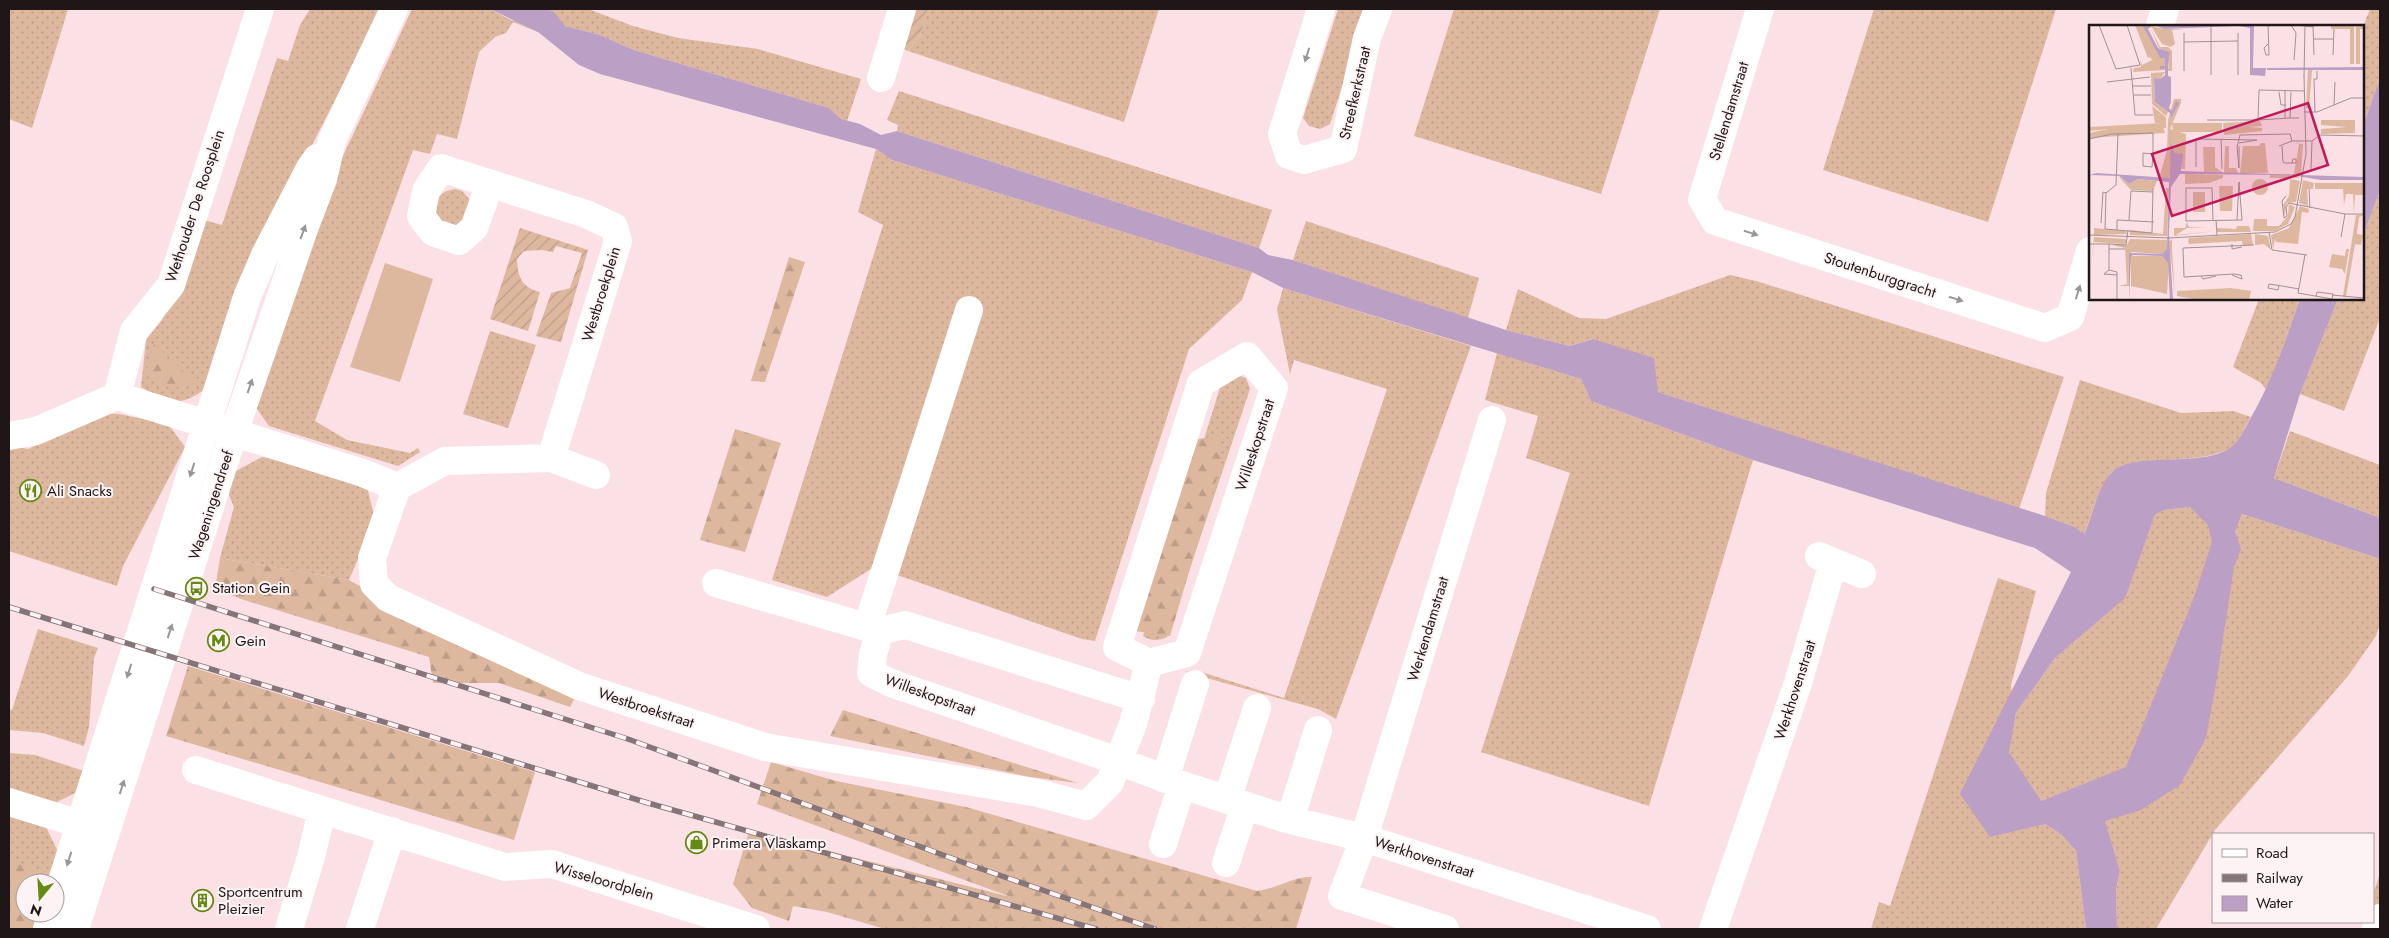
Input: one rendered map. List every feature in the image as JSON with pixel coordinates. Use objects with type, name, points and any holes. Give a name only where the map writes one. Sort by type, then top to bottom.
[{"type":"street","name":"Wethouder De Roosplein","points":[[117,396],[134,331],[171,284],[260,9]]},
{"type":"street","name":"Wageningendreef","points":[[75,929],[234,432],[323,179],[332,140],[394,9]]},
{"type":"street","points":[[881,78],[902,9]]},
{"type":"street","name":"Streefkerkstraat","points":[[1321,9],[1282,134],[1289,155],[1304,160],[1342,149],[1367,38],[1378,9]]},
{"type":"street","name":"Stellendamstraat","points":[[1709,212],[1702,199],[1760,9]]},
{"type":"street","points":[[2160,25],[2165,9]]},
{"type":"street","name":"Wageningendreef","points":[[64,873],[247,297],[265,255],[310,168],[332,140]]},
{"type":"street","name":"Westbroekplein","points":[[490,184],[586,214],[614,227],[618,241],[551,458]]},
{"type":"street","name":"Stoutenburggracht","points":[[1709,212],[1715,221],[2045,328],[2070,317],[2089,254]]},
{"type":"street","points":[[873,629],[969,310]]},
{"type":"street","name":"Willeskopstraat","points":[[1247,356],[1274,388],[1187,653],[1149,663],[1117,648],[1201,383],[1247,356]]},
{"type":"street","points":[[9,436],[36,431],[117,396],[363,473],[397,487],[445,461],[551,458],[596,475]]},
{"type":"street","name":"Werkendamstraat","points":[[1364,838],[1492,420]]},
{"type":"street","name":"Westbroekstraat","points":[[397,487],[372,558],[374,584],[388,598],[579,686],[765,747],[1038,793],[1086,806],[1110,782],[1118,761]]},
{"type":"street","name":"Werkhovenstraat","points":[[1713,929],[1798,683],[1826,559],[1862,574]]},
{"type":"street","points":[[716,583],[873,629],[905,625],[1141,699]]},
{"type":"street","name":"Willeskopstraat","points":[[873,629],[872,674],[892,683],[1118,761],[1173,782],[1290,820],[1364,838]]},
{"type":"street","points":[[1118,761],[1141,699],[1149,663]]},
{"type":"street","points":[[1163,844],[1173,782],[1195,684]]},
{"type":"street","points":[[1226,863],[1236,802],[1256,708]]},
{"type":"street","points":[[1290,820],[1318,730]]},
{"type":"street","name":"Wisseloordplein","points":[[196,770],[505,867],[552,864],[756,929]]},
{"type":"street","points":[[9,802],[107,833]]},
{"type":"street","points":[[289,929],[311,857],[322,810]]},
{"type":"street","points":[[360,929],[392,831]]},
{"type":"street","name":"Werkhovenstraat","points":[[1445,929],[1342,896],[1364,838],[1647,929]]},
{"type":"street","points":[[2376,929],[2380,918]]},
{"type":"green space","points":[[9,9],[68,9],[32,128],[9,119]]},
{"type":"green space","points":[[310,9],[382,9],[264,238],[208,387],[182,401],[168,400],[141,387],[146,340],[162,320],[204,220],[222,225],[277,58],[288,61],[300,25]]},
{"type":"green space","points":[[412,9],[490,9],[513,21],[523,9],[588,9],[633,26],[678,38],[758,49],[861,79],[847,121],[841,119],[829,108],[634,50],[600,35],[565,26],[538,32],[513,22],[506,33],[495,37],[479,52],[457,139],[437,134],[430,154],[413,150],[315,421],[347,440],[410,453],[418,448],[420,452],[398,466],[269,426],[252,402],[326,192]]},
{"type":"green space","points":[[911,9],[928,9],[921,34],[908,51],[898,47]]},
{"type":"green space","points":[[928,9],[1159,9],[1124,122],[908,51],[921,34]]},
{"type":"green space","points":[[1338,9],[1367,9],[1330,124],[1320,129],[1309,126],[1303,118]]},
{"type":"green space","points":[[1454,9],[1660,9],[1601,194],[1414,136]]},
{"type":"green space","points":[[1874,9],[2056,9],[1988,222],[1823,170]]},
{"type":"green space","points":[[2370,9],[2380,9],[2380,78],[2364,123],[2364,25]]},
{"type":"green space","points":[[899,91],[1272,210],[1259,248],[897,131],[898,125],[887,120]]},
{"type":"green space","points":[[876,149],[892,160],[1252,272],[1242,300],[1189,349],[1095,641],[1082,639],[874,567],[827,597],[772,580],[883,225],[858,212]]},
{"type":"green space","points":[[456,189],[462,191],[471,201],[464,225],[447,228],[434,213],[435,208],[442,194]]},
{"type":"green space","points":[[2380,190],[2380,318],[2344,411],[2300,394],[2338,300],[2364,300],[2364,233]]},
{"type":"green space","points":[[1306,221],[1479,278],[1468,318],[1293,260]]},
{"type":"green space","points":[[520,228],[588,250],[561,342],[536,336],[551,293],[570,288],[582,253],[556,246],[553,252],[542,250],[524,251],[517,259],[518,271],[525,284],[540,292],[528,331],[490,319]]},
{"type":"green space","points":[[789,257],[805,262],[765,382],[751,381]]},
{"type":"green space","points":[[385,263],[433,279],[400,382],[350,367]]},
{"type":"green space","points":[[1730,275],[1756,281],[2064,377],[2019,509],[1658,392],[1593,339],[1570,346],[1506,330],[1518,289],[1579,318],[1606,319]]},
{"type":"green space","points":[[1283,288],[1471,346],[1336,719],[1318,709],[1185,672],[1195,670],[1284,698],[1387,389],[1294,360],[1290,374],[1277,310]]},
{"type":"green space","points":[[2259,300],[2300,300],[2267,391],[2261,383],[2233,367]]},
{"type":"green space","points":[[490,331],[536,345],[508,428],[463,414]]},
{"type":"green space","points":[[154,344],[195,383],[171,389],[146,374]]},
{"type":"green space","points":[[1497,353],[1581,379],[1591,401],[1753,460],[1649,806],[1481,752],[1570,473],[1526,458],[1538,416],[1485,400]]},
{"type":"green space","points":[[1235,374],[1246,378],[1250,389],[1167,637],[1152,640],[1143,636],[1223,378]]},
{"type":"green space","points":[[2080,380],[2181,413],[2233,411],[2251,417],[2235,443],[2220,453],[2133,463],[2119,467],[2105,480],[2084,534],[2075,527],[2045,516],[2046,493]]},
{"type":"green space","points":[[104,413],[119,414],[168,424],[185,447],[123,566],[117,586],[9,551],[9,445],[28,449]]},
{"type":"green space","points":[[735,429],[781,443],[745,552],[700,540]]},
{"type":"green space","points":[[2290,431],[2380,465],[2380,518],[2274,478]]},
{"type":"green space","points":[[1219,436],[1222,461],[1170,636],[1135,631],[1198,439]]},
{"type":"green space","points":[[262,457],[313,466],[367,487],[375,519],[349,580],[220,558],[234,507],[227,490],[234,472]]},
{"type":"green space","points":[[2190,507],[2235,532],[2242,514],[2380,559],[2380,623],[2376,636],[2348,676],[2212,833],[2156,929],[2117,929],[2116,891],[2120,871],[2092,781],[2041,801],[2045,824],[2062,835],[2076,851],[2086,929],[1871,929],[1879,902],[1890,906],[1998,578],[2036,591],[2011,685],[2014,724],[2016,713],[2055,658],[2124,598],[2155,515],[2164,510]]},
{"type":"green space","points":[[220,558],[349,580],[491,658],[575,697],[570,707],[499,683],[433,683],[429,657],[244,600],[215,589]]},
{"type":"green space","points":[[38,629],[98,648],[94,658],[89,727],[84,746],[43,733],[9,730],[9,709],[12,710]]},
{"type":"green space","points":[[188,666],[535,772],[514,840],[166,736]]},
{"type":"green space","points":[[843,710],[1078,783],[1030,777],[830,736]]},
{"type":"green space","points":[[9,753],[35,755],[87,772],[83,789],[51,805],[9,791]]},
{"type":"green space","points":[[771,762],[836,781],[966,807],[1257,891],[1298,878],[1312,877],[1296,929],[885,929],[827,912],[793,906],[789,921],[752,908],[733,884],[749,831],[1011,897],[757,804]]},
{"type":"green space","points":[[9,815],[46,827],[60,856],[54,873],[47,873],[9,861]]},
{"type":"green space","points":[[10,860],[47,873],[15,873],[15,923],[35,923],[33,929],[9,929]]},
{"type":"green space","points":[[2380,874],[2380,916],[2374,909],[2374,891]]},
{"type":"water","points":[[490,9],[545,9],[554,12],[565,26],[600,35],[634,50],[829,108],[841,119],[860,124],[881,135],[897,131],[1259,248],[1268,255],[1293,260],[1506,330],[1570,346],[1593,339],[1654,358],[1658,392],[2045,516],[2075,527],[2084,534],[2099,493],[2112,472],[2137,462],[2206,457],[2221,453],[2232,446],[2244,431],[2265,391],[2300,300],[2338,300],[2300,394],[2274,478],[2380,518],[2380,559],[2242,514],[2235,532],[2241,549],[2234,567],[2206,738],[2180,785],[2141,810],[2105,821],[2120,871],[2116,890],[2117,929],[2086,929],[2076,851],[2062,835],[2045,824],[1990,837],[1960,794],[2071,572],[2035,548],[1753,460],[1591,401],[1581,379],[1283,288],[1252,272],[892,160],[876,149],[600,74],[579,65],[538,32]],"holes":[[[2190,507],[2208,525],[2212,542],[2193,600],[2126,767],[2041,801],[2009,752],[2016,713],[2055,658],[2125,598],[2155,515],[2164,510]]]},
{"type":"water","points":[[2380,78],[2380,190],[2364,233],[2364,123]]},
{"type":"railway","points":[[154,589],[628,739],[973,866],[1155,929]]},
{"type":"railway","points":[[9,607],[648,803],[1096,929]]},
{"type":"place","name":"Ali Snacks","points":[[31,491]]},
{"type":"place","name":"Station Gein","points":[[196,588]]},
{"type":"place","name":"Gein","points":[[219,641]]},
{"type":"place","name":"Primera Vlaskamp","points":[[696,843]]},
{"type":"place","name":"Sportcentrum Pleizier","points":[[202,901]]}]
